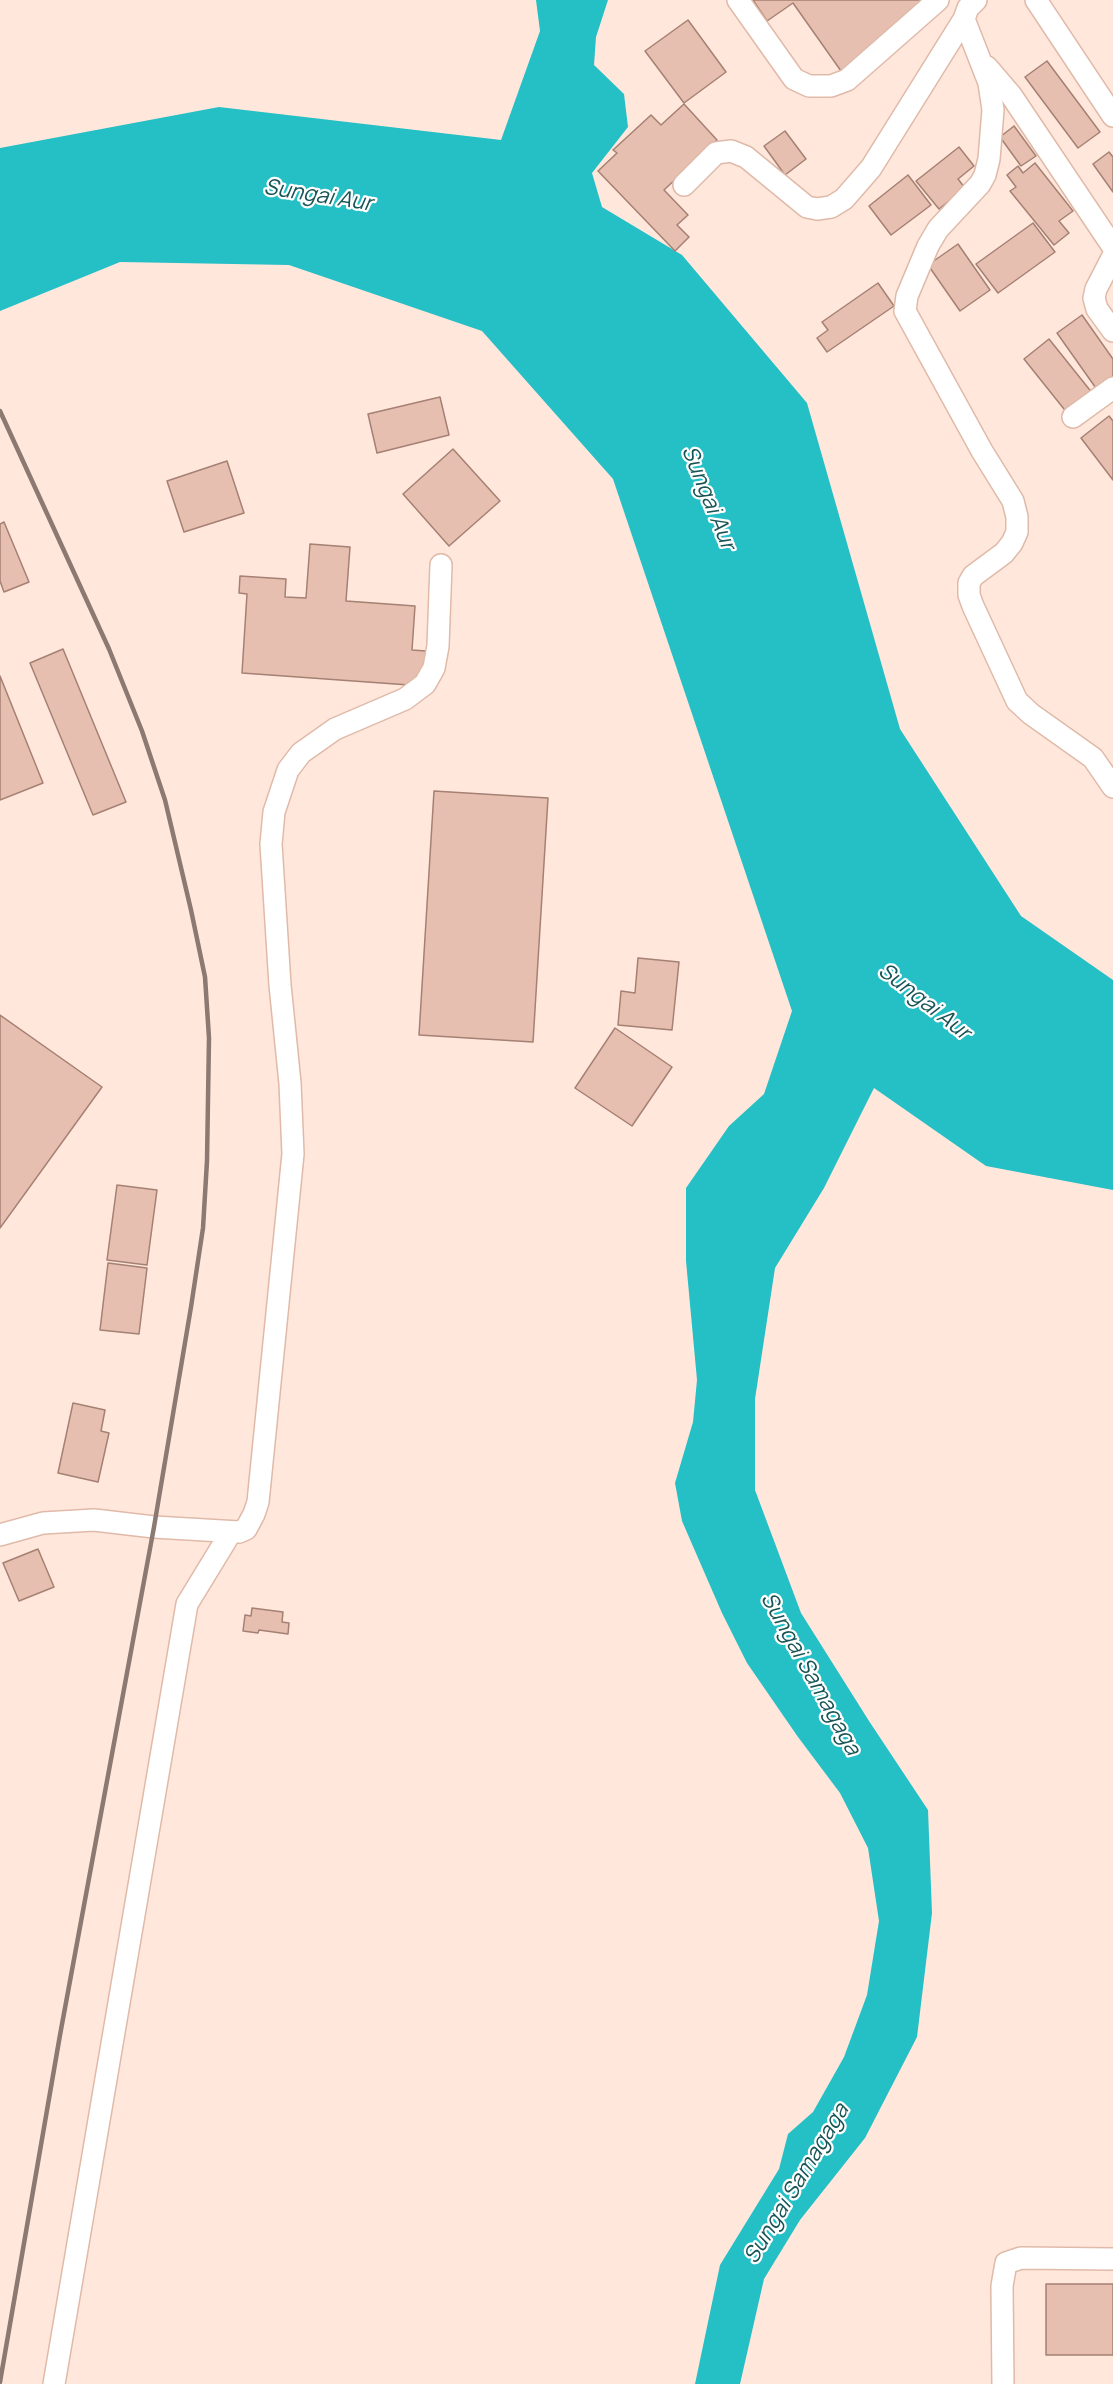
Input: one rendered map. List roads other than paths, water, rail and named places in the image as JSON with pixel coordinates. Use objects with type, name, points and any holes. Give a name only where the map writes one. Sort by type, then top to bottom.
[{"type":"lane","points":[[738,0],[794,79],[809,86],[831,86],[847,80],[938,0]]},
{"type":"lane","points":[[684,185],[709,158],[716,153],[730,151],[746,157],[807,207],[817,209],[831,207],[844,199],[871,168],[964,19],[968,8],[976,0]]},
{"type":"lane","points":[[1036,0],[1113,116]]},
{"type":"lane","points":[[964,19],[989,83],[993,110],[990,151],[985,175],[970,196],[938,229],[928,246],[907,296],[905,311],[982,452],[1013,501],[1017,517],[1017,532],[1012,543],[1004,553],[973,576],[969,583],[969,595],[973,606],[1017,701],[1031,714],[1094,758],[1113,788]]},
{"type":"lane","points":[[980,60],[1017,104],[1113,247]]},
{"type":"lane","points":[[1113,256],[1096,289],[1094,298],[1097,309],[1113,331]]},
{"type":"lane","points":[[1073,417],[1113,388]]},
{"type":"lane","points":[[0,1536],[43,1523],[94,1520],[231,1532],[246,1529],[254,1514],[258,1502],[293,1154],[290,1083],[280,985],[272,853],[274,812],[288,770],[301,753],[335,729],[405,699],[425,684],[434,668],[438,646],[441,564]]},
{"type":"lane","points":[[54,2384],[187,1604],[231,1532]]},
{"type":"lane","points":[[1003,2384],[1002,2286],[1006,2264],[1021,2259],[1113,2259]]},
{"type":"water","points":[[536,0],[608,0],[596,37],[594,65],[624,94],[628,127],[592,173],[602,207],[682,255],[807,403],[900,729],[1021,916],[1113,980],[1113,1190],[986,1166],[874,1088],[824,1188],[775,1268],[755,1399],[755,1490],[801,1613],[928,1810],[932,1913],[917,2037],[865,2138],[800,2220],[764,2279],[740,2384],[695,2384],[720,2265],[779,2169],[788,2134],[813,2112],[844,2057],[867,1995],[879,1921],[868,1848],[840,1793],[747,1663],[722,1613],[682,1521],[675,1483],[693,1422],[697,1380],[686,1261],[686,1188],[729,1126],[764,1094],[792,1011],[613,479],[482,331],[289,265],[120,262],[0,311],[0,148],[219,107],[501,140],[540,31]]},
{"type":"railway","points":[[0,411],[109,649],[142,731],[165,800],[191,910],[205,977],[209,1038],[207,1161],[203,1228],[191,1307],[154,1527],[60,2035],[0,2382]]},
{"type":"water label","name":"Sungai Aur","points":[[318,196]]},
{"type":"water label","name":"Sungai Aur","points":[[708,498]]},
{"type":"water label","name":"Sungai Aur","points":[[924,1002]]},
{"type":"water label","name":"Sungai Samagaga","points":[[810,1674]]},
{"type":"water label","name":"Sungai Samagaga","points":[[797,2184]]}]
